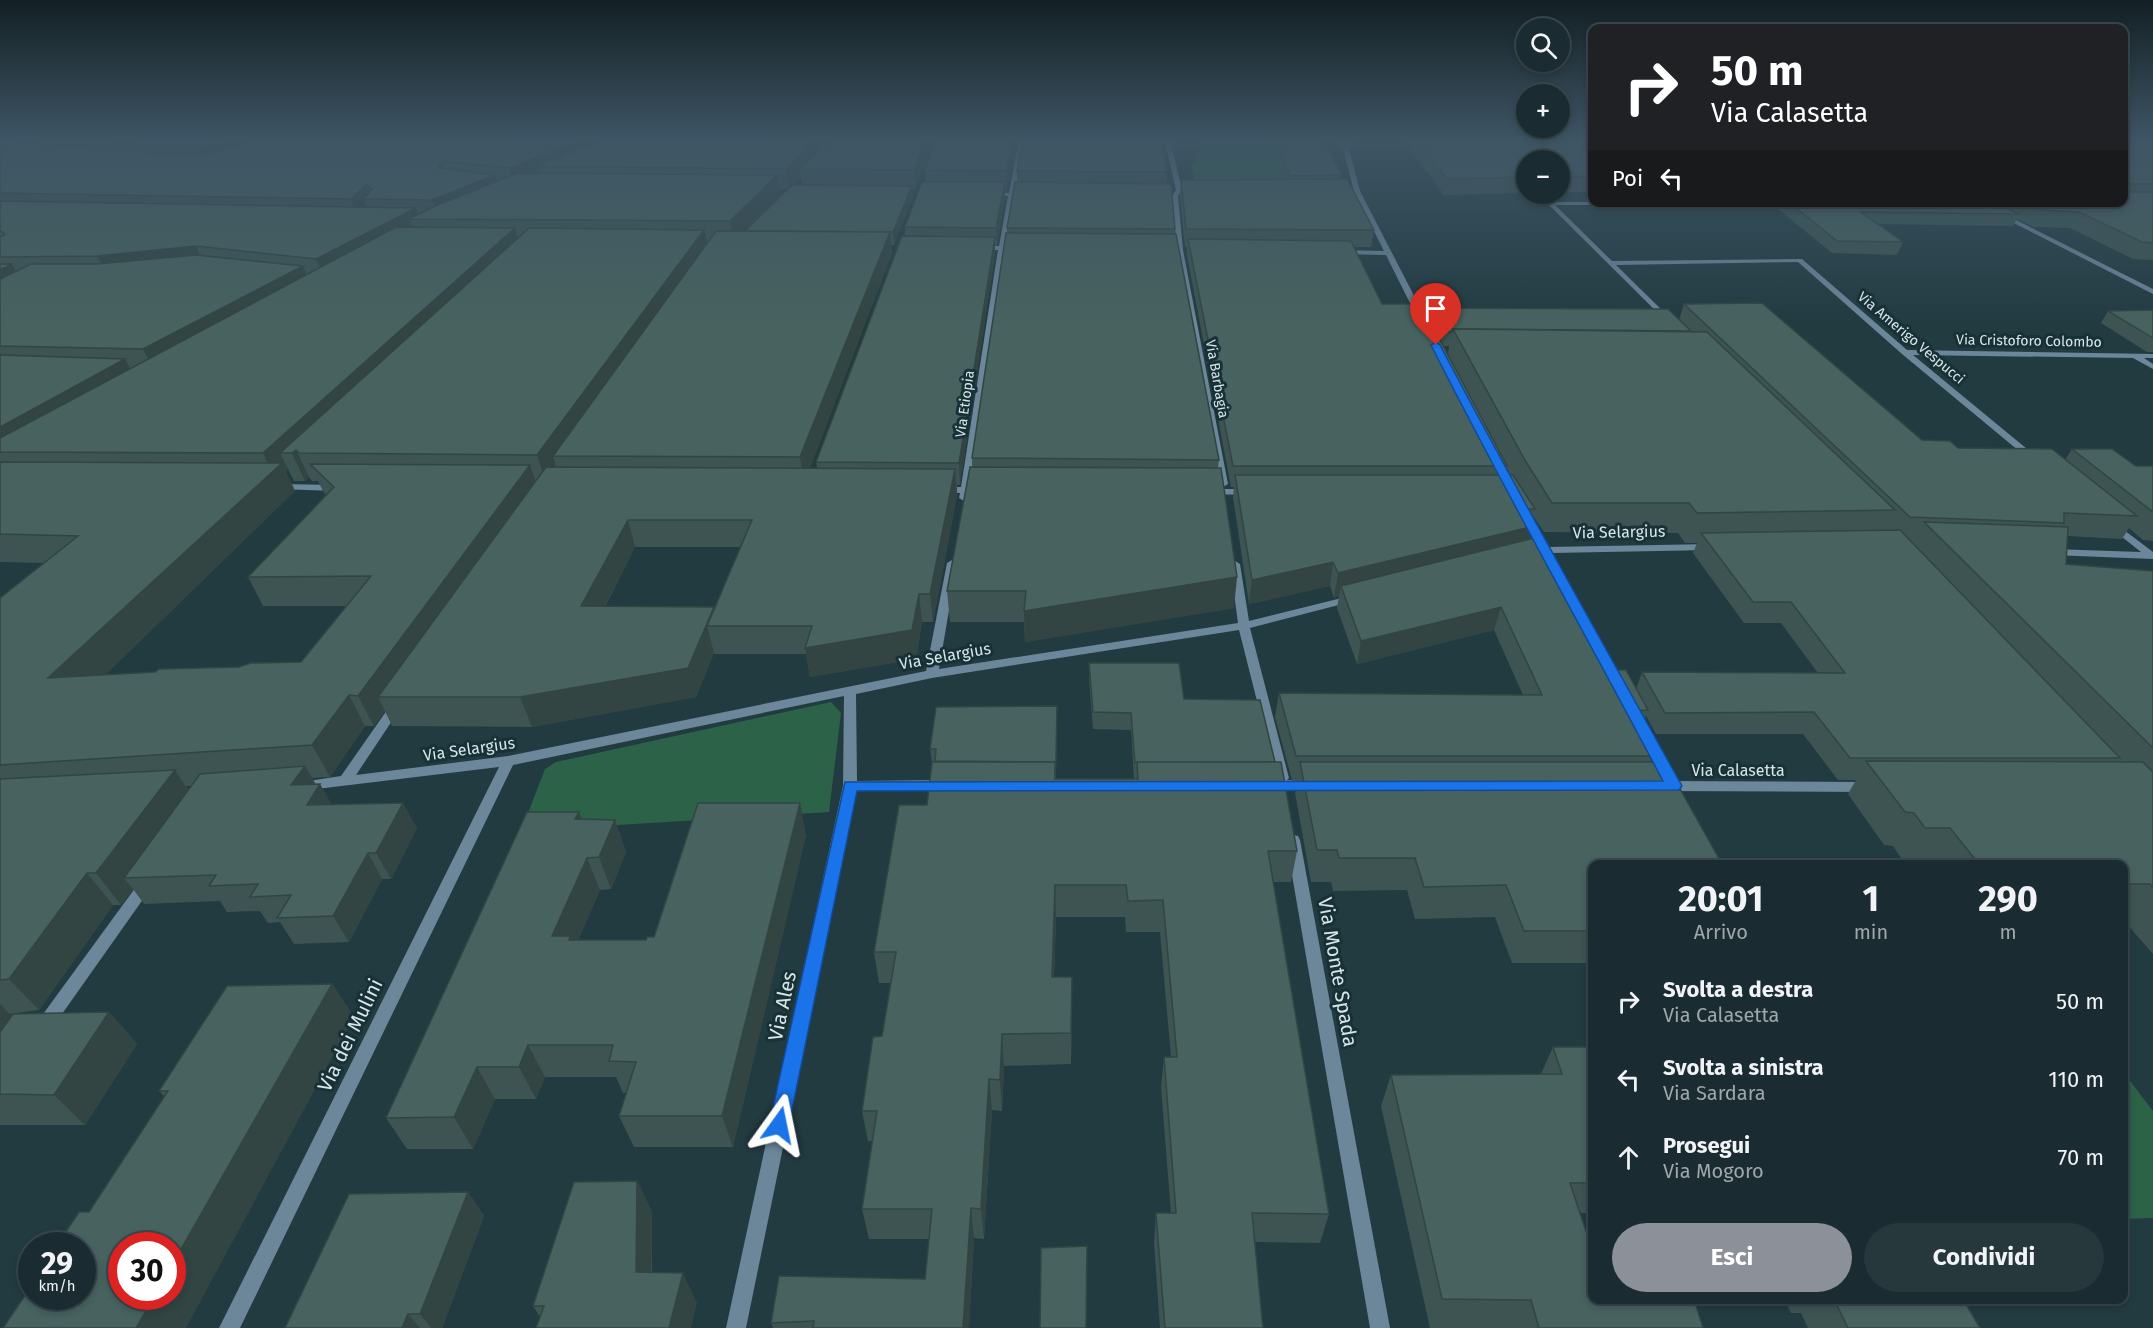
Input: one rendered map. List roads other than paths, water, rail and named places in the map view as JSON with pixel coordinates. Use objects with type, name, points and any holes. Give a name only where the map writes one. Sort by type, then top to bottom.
[{"type":"street","name":"Via Etiopia","points":[[961,514],[1011,200]]},
{"type":"street","name":"Via Barbagia","points":[[1177,200],[1180,250],[1226,504]]},
{"type":"street","points":[[1358,200],[1425,325]]},
{"type":"street","points":[[1588,203],[1550,203],[1676,329]]},
{"type":"street","points":[[1993,211],[2153,292]]},
{"type":"street","points":[[967,248],[1025,248]]},
{"type":"street","points":[[1168,250],[1192,250]]},
{"type":"street","points":[[1329,252],[1388,253]]},
{"type":"street","name":"Via Amerigo Vespucci","points":[[1610,263],[1800,260],[1905,352],[2040,464]]},
{"type":"street","name":"Via Cristoforo Colombo","points":[[1905,352],[2153,356]]},
{"type":"street","points":[[2135,356],[2153,367]]},
{"type":"street","points":[[278,487],[287,479]]},
{"type":"street","points":[[266,487],[350,488]]},
{"type":"street","points":[[930,490],[989,490]]},
{"type":"street","points":[[1201,492],[1259,492]]},
{"type":"street","points":[[1517,501],[1547,550],[1677,791]]},
{"type":"street","points":[[2103,516],[2152,556]]},
{"type":"street","name":"Via Selargius","points":[[1523,556],[1547,550],[1726,547]]},
{"type":"street","points":[[932,674],[955,549]]},
{"type":"street","points":[[1233,551],[1244,626],[1285,791]]},
{"type":"street","points":[[2035,551],[2152,556]]},
{"type":"street","name":"Via Selargius","points":[[289,787],[508,761],[932,674],[1244,626],[1360,597]]},
{"type":"street","name":"Via Ales","points":[[736,1328],[850,786],[850,690]]},
{"type":"street","points":[[344,782],[400,700]]},
{"type":"street","name":"Via dei Mulini","points":[[229,1328],[508,761]]},
{"type":"street","points":[[850,786],[956,785]]},
{"type":"street","points":[[1251,785],[1285,791],[1326,785]]},
{"type":"street","name":"Via Calasetta","points":[[1653,786],[1677,791],[1887,787]]},
{"type":"street","name":"Via Monte Spada","points":[[1290,820],[1380,1328]]},
{"type":"street","points":[[36,1036],[158,868]]},
{"type":"street","points":[[29,1020],[48,1019]]}]
